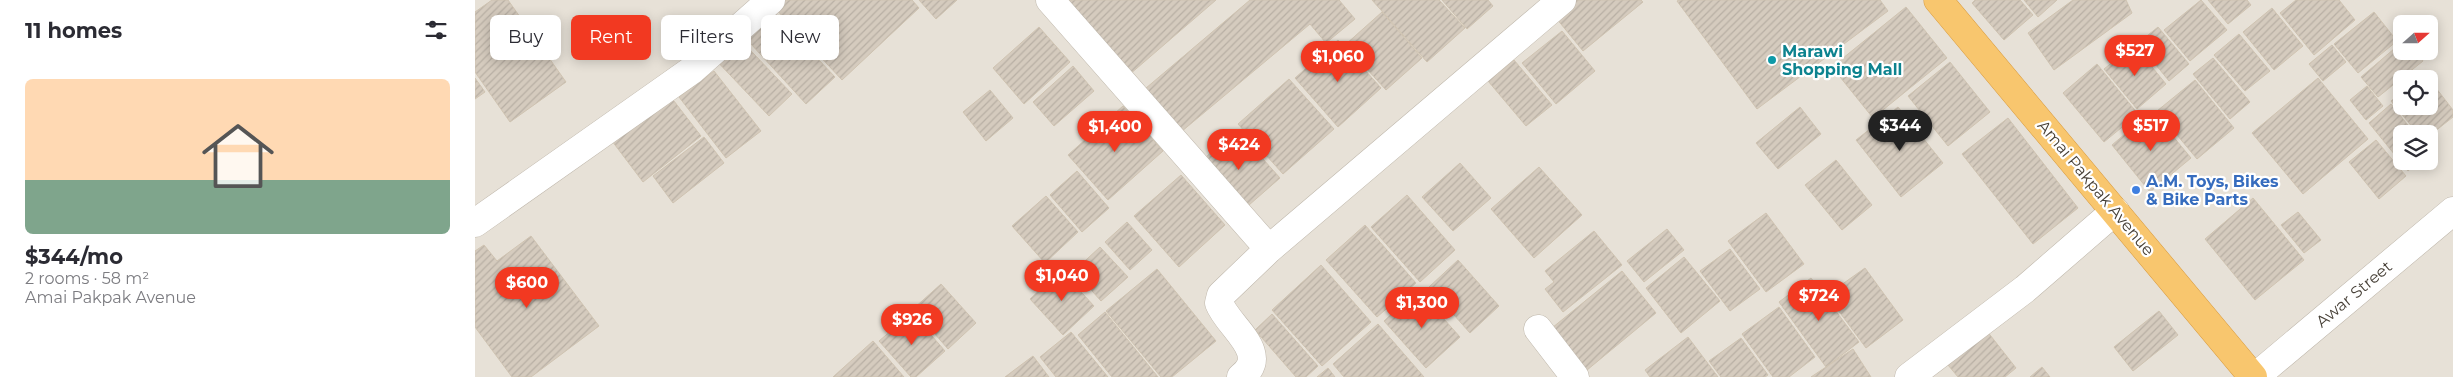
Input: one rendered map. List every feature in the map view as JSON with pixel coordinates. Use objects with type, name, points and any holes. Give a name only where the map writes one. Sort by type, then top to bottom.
[{"type":"highway","name":"Amai Pakpak Avenue","points":[[1938,0],[2254,377]]},
{"type":"street","points":[[475,223],[692,70],[771,0]]},
{"type":"street","points":[[1050,0],[1269,249]]},
{"type":"street","points":[[1241,377],[1251,367],[1254,358],[1251,346],[1228,320],[1219,303],[1221,295],[1269,249],[1562,0]]},
{"type":"street","points":[[1909,377],[2025,289],[2115,211]]},
{"type":"street","name":"Awar Street","points":[[2254,377],[2453,211]]},
{"type":"street","points":[[1538,329],[1575,377]]},
{"type":"shaded area","points":[[475,0],[2453,0],[2453,377],[475,377]]},
{"type":"building","points":[[492,0],[508,0],[519,15],[490,15],[490,60],[550,60],[566,82],[510,122],[475,72],[475,12]]},
{"type":"building","points":[[779,0],[912,0],[919,8],[842,80],[823,60],[839,60],[839,15],[781,15],[773,6]]},
{"type":"building","points":[[919,0],[957,0],[936,19]]},
{"type":"building","points":[[1057,0],[1216,0],[1122,81]]},
{"type":"building","points":[[1250,0],[1339,0],[1355,19],[1326,43],[1310,24],[1175,137],[1139,94]]},
{"type":"building","points":[[1372,0],[1439,0],[1465,28],[1427,62]]},
{"type":"building","points":[[1442,0],[1488,0],[1493,6],[1467,29]]},
{"type":"building","points":[[1568,0],[1641,0],[1643,2],[1583,51],[1552,13]]},
{"type":"building","name":"Marawi Shopping Mall","points":[[1880,0],[1888,11],[1757,109],[1677,1]]},
{"type":"building","points":[[1975,0],[2020,0],[2033,15],[2004,40],[1972,3]]},
{"type":"building","points":[[2024,0],[2057,0],[2038,17]]},
{"type":"building","points":[[2073,0],[2126,0],[2132,13],[2054,70],[2028,33]]},
{"type":"building","points":[[2201,0],[2227,30],[2190,61],[2164,30]]},
{"type":"building","points":[[2208,0],[2247,0],[2251,5],[2228,24]]},
{"type":"building","points":[[2296,0],[2339,0],[2355,20],[2314,55],[2280,13]]},
{"type":"building","points":[[767,5],[776,15],[761,15],[761,55],[751,44],[751,20]]},
{"type":"building","points":[[1906,7],[1947,58],[1873,118],[1832,67]]},
{"type":"building","points":[[2272,8],[2303,46],[2274,70],[2243,32]]},
{"type":"building","points":[[1382,12],[1422,58],[1386,90],[1345,45]]},
{"type":"building","points":[[2374,12],[2393,36],[2393,44],[2358,73],[2334,44]]},
{"type":"building","points":[[1039,27],[1070,62],[1024,104],[993,68]]},
{"type":"building","points":[[2158,27],[2189,64],[2169,81],[2138,43]]},
{"type":"building","points":[[1562,31],[1595,71],[1556,104],[1522,63]]},
{"type":"building","points":[[2239,34],[2270,71],[2245,91],[2214,55]]},
{"type":"building","points":[[1338,40],[1381,88],[1338,127],[1295,78]]},
{"type":"building","points":[[2134,45],[2166,84],[2137,109],[2104,69]]},
{"type":"building","points":[[2332,45],[2346,62],[2323,81],[2309,64]]},
{"type":"building","points":[[2393,50],[2393,60],[2423,61],[2412,70],[2393,70],[2393,85],[2378,97],[2361,77]]},
{"type":"building","points":[[751,51],[792,94],[769,116],[716,60],[751,60]]},
{"type":"building","points":[[2213,58],[2250,102],[2230,119],[2193,74]]},
{"type":"building","points":[[766,60],[819,60],[835,77],[806,104]]},
{"type":"building","points":[[1514,60],[1552,105],[1526,126],[1488,81]]},
{"type":"building","points":[[1950,62],[1990,112],[1948,146],[1908,96]]},
{"type":"building","points":[[2097,64],[2138,114],[2104,142],[2063,93]]},
{"type":"building","points":[[1073,66],[1094,91],[1054,126],[1033,102]]},
{"type":"building","points":[[714,71],[761,131],[726,158],[679,97]]},
{"type":"building","points":[[475,78],[485,92],[475,99]]},
{"type":"building","points":[[2318,78],[2368,139],[2303,194],[2252,133]]},
{"type":"building","points":[[1289,79],[1334,129],[1283,174],[1238,124]]},
{"type":"building","points":[[2195,80],[2234,128],[2197,159],[2157,111]]},
{"type":"building","points":[[2367,86],[2383,106],[2366,120],[2350,100]]},
{"type":"building","points":[[990,90],[1013,118],[986,141],[963,112]]},
{"type":"building","points":[[2438,91],[2453,110],[2453,117],[2438,129],[2438,125],[2411,125],[2402,115],[2438,115]]},
{"type":"building","points":[[667,92],[701,136],[643,182],[609,137]]},
{"type":"building","points":[[2391,104],[2393,106],[2393,115],[2400,115],[2408,125],[2393,125],[2393,153],[2369,123]]},
{"type":"building","points":[[1123,106],[1163,151],[1108,200],[1068,155]]},
{"type":"building","points":[[1800,107],[1821,134],[1778,169],[1756,143]]},
{"type":"building","points":[[1898,107],[1943,163],[1901,197],[1856,140]]},
{"type":"building","points":[[2152,111],[2191,158],[2150,192],[2112,145]]},
{"type":"building","points":[[2008,118],[2078,208],[2033,244],[1962,154]]},
{"type":"building","points":[[1237,130],[1280,178],[1241,212],[1198,164]]},
{"type":"building","points":[[704,137],[724,163],[673,203],[653,176]]},
{"type":"building","points":[[2376,140],[2393,160],[2393,170],[2401,170],[2406,176],[2379,199],[2349,162]]},
{"type":"building","points":[[1836,160],[1872,205],[1842,230],[1805,185]]},
{"type":"building","points":[[1460,163],[1491,198],[1453,231],[1422,197]]},
{"type":"building","points":[[1539,167],[1582,215],[1534,258],[1491,209]]},
{"type":"building","points":[[1077,171],[1109,208],[1082,232],[1050,195]]},
{"type":"building","points":[[1181,175],[1225,225],[1179,267],[1134,216]]},
{"type":"building","points":[[1407,195],[1455,250],[1420,282],[1371,227]]},
{"type":"building","points":[[1046,196],[1078,232],[1045,263],[1012,226]]},
{"type":"building","points":[[2253,198],[2304,260],[2255,300],[2205,239]]},
{"type":"building","points":[[2298,212],[2321,240],[2304,253],[2281,225]]},
{"type":"building","points":[[1766,213],[1804,264],[1766,292],[1728,241]]},
{"type":"building","points":[[1127,222],[1152,250],[1130,270],[1105,242]]},
{"type":"building","points":[[1365,225],[1416,283],[1377,317],[1326,260]]},
{"type":"building","points":[[1667,229],[1684,250],[1644,282],[1627,261]]},
{"type":"building","points":[[1594,231],[1622,265],[1563,312],[1545,289],[1554,282],[1545,271]]},
{"type":"building","points":[[531,236],[599,326],[531,377],[512,377],[475,327],[475,251],[484,245],[497,261]]},
{"type":"building","points":[[1100,247],[1128,277],[1101,301],[1074,271]]},
{"type":"building","points":[[1730,249],[1760,289],[1730,311],[1700,271]]},
{"type":"building","points":[[1684,257],[1720,301],[1681,333],[1646,288]]},
{"type":"building","points":[[1458,260],[1499,306],[1470,333],[1429,287]]},
{"type":"building","points":[[1321,265],[1371,322],[1322,366],[1272,310]]},
{"type":"building","points":[[1865,268],[1903,320],[1866,348],[1827,295]]},
{"type":"building","points":[[1157,269],[1216,341],[1172,377],[1161,377],[1106,311]]},
{"type":"building","points":[[1061,270],[1094,306],[1063,335],[1030,299]]},
{"type":"building","points":[[1622,271],[1656,313],[1581,375],[1547,332]]},
{"type":"building","points":[[1811,278],[1859,342],[1826,367],[1779,302]]},
{"type":"building","points":[[941,284],[976,323],[948,349],[913,309]]},
{"type":"building","points":[[1418,290],[1460,337],[1426,368],[1384,321]]},
{"type":"building","points":[[1779,307],[1815,357],[1789,377],[1773,377],[1742,334]]},
{"type":"building","points":[[2159,311],[2178,335],[2133,371],[2114,347]]},
{"type":"building","points":[[1105,312],[1158,377],[1112,377],[1078,335]]},
{"type":"building","points":[[912,313],[945,351],[916,377],[911,377],[879,341]]},
{"type":"building","points":[[1272,314],[1318,366],[1306,377],[1296,377],[1255,330]]},
{"type":"building","points":[[1378,324],[1424,377],[1344,377],[1333,364]]},
{"type":"building","points":[[1983,326],[2016,368],[2005,377],[1958,377],[1943,359]]},
{"type":"building","points":[[1071,332],[1108,377],[1056,377],[1040,357]]},
{"type":"building","points":[[1688,337],[1718,377],[1650,377],[1645,370]]},
{"type":"building","points":[[1741,338],[1768,375],[1765,377],[1721,377],[1709,361]]},
{"type":"building","points":[[873,341],[904,377],[833,377]]},
{"type":"building","points":[[1853,349],[1871,377],[1811,377]]},
{"type":"building","points":[[1033,356],[1049,377],[1005,377]]},
{"type":"building","points":[[2042,367],[2050,377],[2030,377]]},
{"type":"building","points":[[1328,368],[1335,377],[1317,377]]},
{"type":"place","name":"Marawi Shopping Mall","points":[[1772,60]]},
{"type":"place","name":"A.M. Toys, Bikes & Bike Parts","points":[[2136,190]]}]
